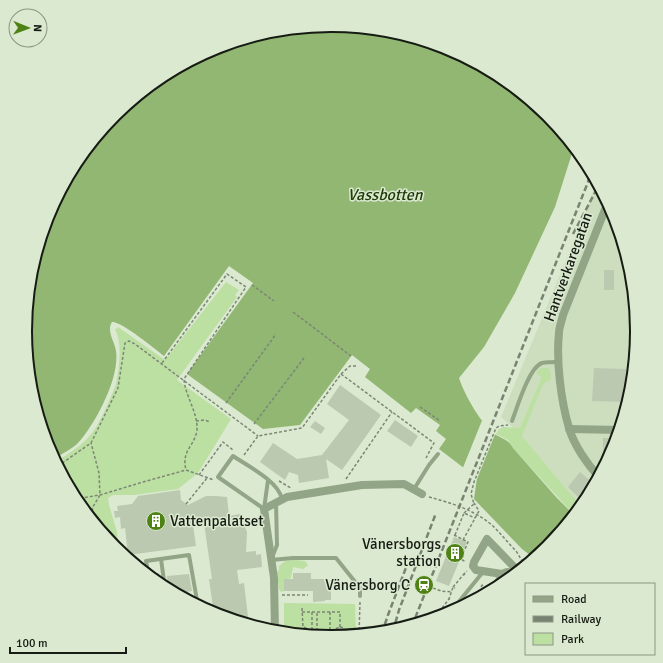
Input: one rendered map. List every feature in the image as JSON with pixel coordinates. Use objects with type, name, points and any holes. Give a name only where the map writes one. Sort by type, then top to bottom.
[{"type":"street","name":"Hantverkaregatan","points":[[596,472],[578,448],[569,429],[558,362],[559,333],[563,315],[605,210]]},
{"type":"street","points":[[569,429],[614,430]]},
{"type":"street","points":[[275,625],[274,578],[264,509],[287,497],[362,485],[404,484],[422,494]]},
{"type":"street","points":[[509,573],[502,574],[484,572],[476,570],[473,566],[487,539],[515,568]]},
{"type":"lane","points":[[512,421],[529,379],[535,369],[542,363],[558,362]]},
{"type":"lane","points":[[414,489],[429,465],[438,454]]},
{"type":"lane","points":[[268,480],[264,509],[218,477],[233,456],[268,480],[280,492],[277,545],[271,560],[293,558],[336,558],[360,588],[360,596]]},
{"type":"lane","points":[[147,568],[146,561],[189,554],[197,599]]},
{"type":"lane","points":[[161,558],[164,580]]},
{"type":"lane","points":[[459,602],[484,572]]},
{"type":"lane","points":[[495,583],[502,574]]},
{"type":"path","points":[[162,363],[228,274],[246,287],[184,379],[185,389],[196,420],[196,435],[185,457],[186,470]]},
{"type":"path","points":[[252,285],[274,301]]},
{"type":"path","points":[[293,312],[351,356]]},
{"type":"path","points":[[226,403],[276,334]]},
{"type":"path","points":[[62,463],[91,443],[118,388],[125,343],[129,341],[184,379],[258,436]]},
{"type":"path","points":[[254,424],[304,358]]},
{"type":"path","points":[[242,457],[258,436],[302,428],[341,374],[350,366],[358,366]]},
{"type":"path","points":[[341,374],[434,444],[426,459],[429,465]]},
{"type":"path","points":[[420,407],[440,421]]},
{"type":"path","points":[[345,480],[392,412]]},
{"type":"path","points":[[196,420],[205,420],[210,422]]},
{"type":"path","points":[[464,540],[479,511],[471,494],[474,482],[496,428],[499,426],[509,425],[512,421]]},
{"type":"path","points":[[199,475],[223,442],[237,453]]},
{"type":"path","points":[[91,443],[99,473],[100,495],[92,508],[94,514]]},
{"type":"path","points":[[82,499],[100,495],[186,470],[216,480],[218,477]]},
{"type":"path","points":[[186,504],[207,478]]},
{"type":"path","points":[[278,481],[290,488],[298,487]]},
{"type":"path","points":[[422,494],[427,497],[468,509],[492,526],[518,553],[523,562]]},
{"type":"path","points":[[465,565],[466,562],[461,559],[468,542],[454,536],[464,513],[474,504],[474,502]]},
{"type":"path","points":[[464,513],[475,518]]},
{"type":"path","points":[[441,610],[450,599],[454,588],[464,574]]},
{"type":"path","points":[[433,588],[452,592]]},
{"type":"path","points":[[280,596],[287,594],[308,595]]},
{"type":"path","points":[[359,629],[360,596]]},
{"type":"path","points":[[302,608],[303,627],[306,629]]},
{"type":"path","points":[[302,612],[340,612],[340,627]]},
{"type":"path","points":[[312,612],[312,630]]},
{"type":"path","points":[[317,612],[317,630]]},
{"type":"path","points":[[330,612],[330,631]]},
{"type":"path","points":[[335,631],[335,629],[340,627]]},
{"type":"path","points":[[340,627],[344,628],[344,630]]},
{"type":"shaded area","name":"Vassbotten","points":[[332,32],[390,38],[409,42],[446,55],[498,82],[529,106],[557,134],[572,153],[555,207],[515,293],[484,347],[459,378],[469,401],[479,417],[490,430],[510,443],[556,497],[571,512],[557,529],[530,556],[522,549],[474,499],[477,478],[439,449],[446,439],[436,431],[440,425],[416,408],[411,413],[365,377],[370,369],[352,355],[300,425],[263,429],[187,374],[253,283],[229,266],[164,356],[130,330],[112,322],[110,329],[116,351],[116,362],[110,387],[99,413],[85,435],[78,443],[59,456],[55,446],[42,409],[35,371],[32,332],[33,312],[42,254],[63,199],[82,165],[106,134],[134,106],[165,82],[217,55],[254,42],[273,38]]},
{"type":"shaded area","points":[[594,188],[608,217],[621,254],[628,292],[631,332],[628,371],[621,409],[600,464],[578,502],[564,488],[522,436],[501,417],[579,229]]},
{"type":"green space","points":[[226,282],[239,290],[235,295],[237,297],[177,380],[231,419],[198,473],[178,489],[134,495],[113,495],[108,498],[117,532],[117,540],[106,529],[82,498],[61,459],[72,452],[87,439],[95,429],[106,408],[115,387],[118,374],[120,349],[115,330],[118,327],[165,360]]},
{"type":"green space","points":[[541,368],[547,368],[550,370],[551,379],[543,384],[522,436],[578,502],[571,511],[513,448],[508,440],[496,434],[499,429],[504,427],[520,428],[542,377],[536,373]]},
{"type":"green space","points":[[285,561],[305,561],[308,565],[303,569],[293,567],[291,578],[284,580],[284,591],[281,592],[279,589],[277,572],[279,570],[279,566]]},
{"type":"green space","points":[[284,603],[355,604],[356,630],[332,631],[284,627]]},
{"type":"pier","points":[[483,418],[496,432],[475,484],[475,479],[462,470]]},
{"type":"building","points":[[604,270],[614,270],[614,290],[604,290]]},
{"type":"building","points":[[594,368],[626,369],[625,387],[622,402],[592,401]]},
{"type":"building","points":[[340,385],[381,415],[342,470],[326,459],[329,478],[299,483],[298,475],[289,472],[285,480],[260,462],[273,443],[297,459],[322,455],[349,420],[327,404]]},
{"type":"building","points":[[395,420],[418,436],[411,447],[387,431]]},
{"type":"building","points":[[315,421],[325,428],[321,434],[310,427]]},
{"type":"building","points":[[603,438],[611,438],[605,453],[603,453]]},
{"type":"building","points":[[580,472],[591,481],[580,499],[568,487]]},
{"type":"building","points":[[180,490],[181,500],[188,505],[206,496],[227,497],[229,516],[240,514],[242,525],[244,525],[247,532],[246,552],[256,551],[256,555],[261,554],[262,567],[237,570],[239,584],[244,583],[248,617],[243,618],[213,606],[209,579],[212,579],[204,523],[193,525],[196,546],[132,555],[128,550],[125,528],[121,529],[120,517],[115,518],[114,511],[118,511],[117,506],[132,504],[138,496]]},
{"type":"building","name":"Vänersborgs station","points":[[454,537],[467,542],[449,586],[436,581]]},
{"type":"building","points":[[293,573],[311,573],[311,579],[324,579],[324,581],[331,581],[331,600],[313,602],[313,591],[284,591],[284,579],[293,579]]},
{"type":"building","points":[[189,574],[192,591],[184,592],[167,582],[167,576]]},
{"type":"railway","points":[[415,619],[589,178]]},
{"type":"railway","points":[[573,234],[596,191]]},
{"type":"railway","points":[[395,624],[436,513]]},
{"type":"railway","points":[[384,626],[407,565]]},
{"type":"place","name":"Vattenpalatset","points":[[156,521]]},
{"type":"place","name":"Vänersborgs station","points":[[455,553]]},
{"type":"place","name":"Vänersborg C","points":[[424,585]]}]
